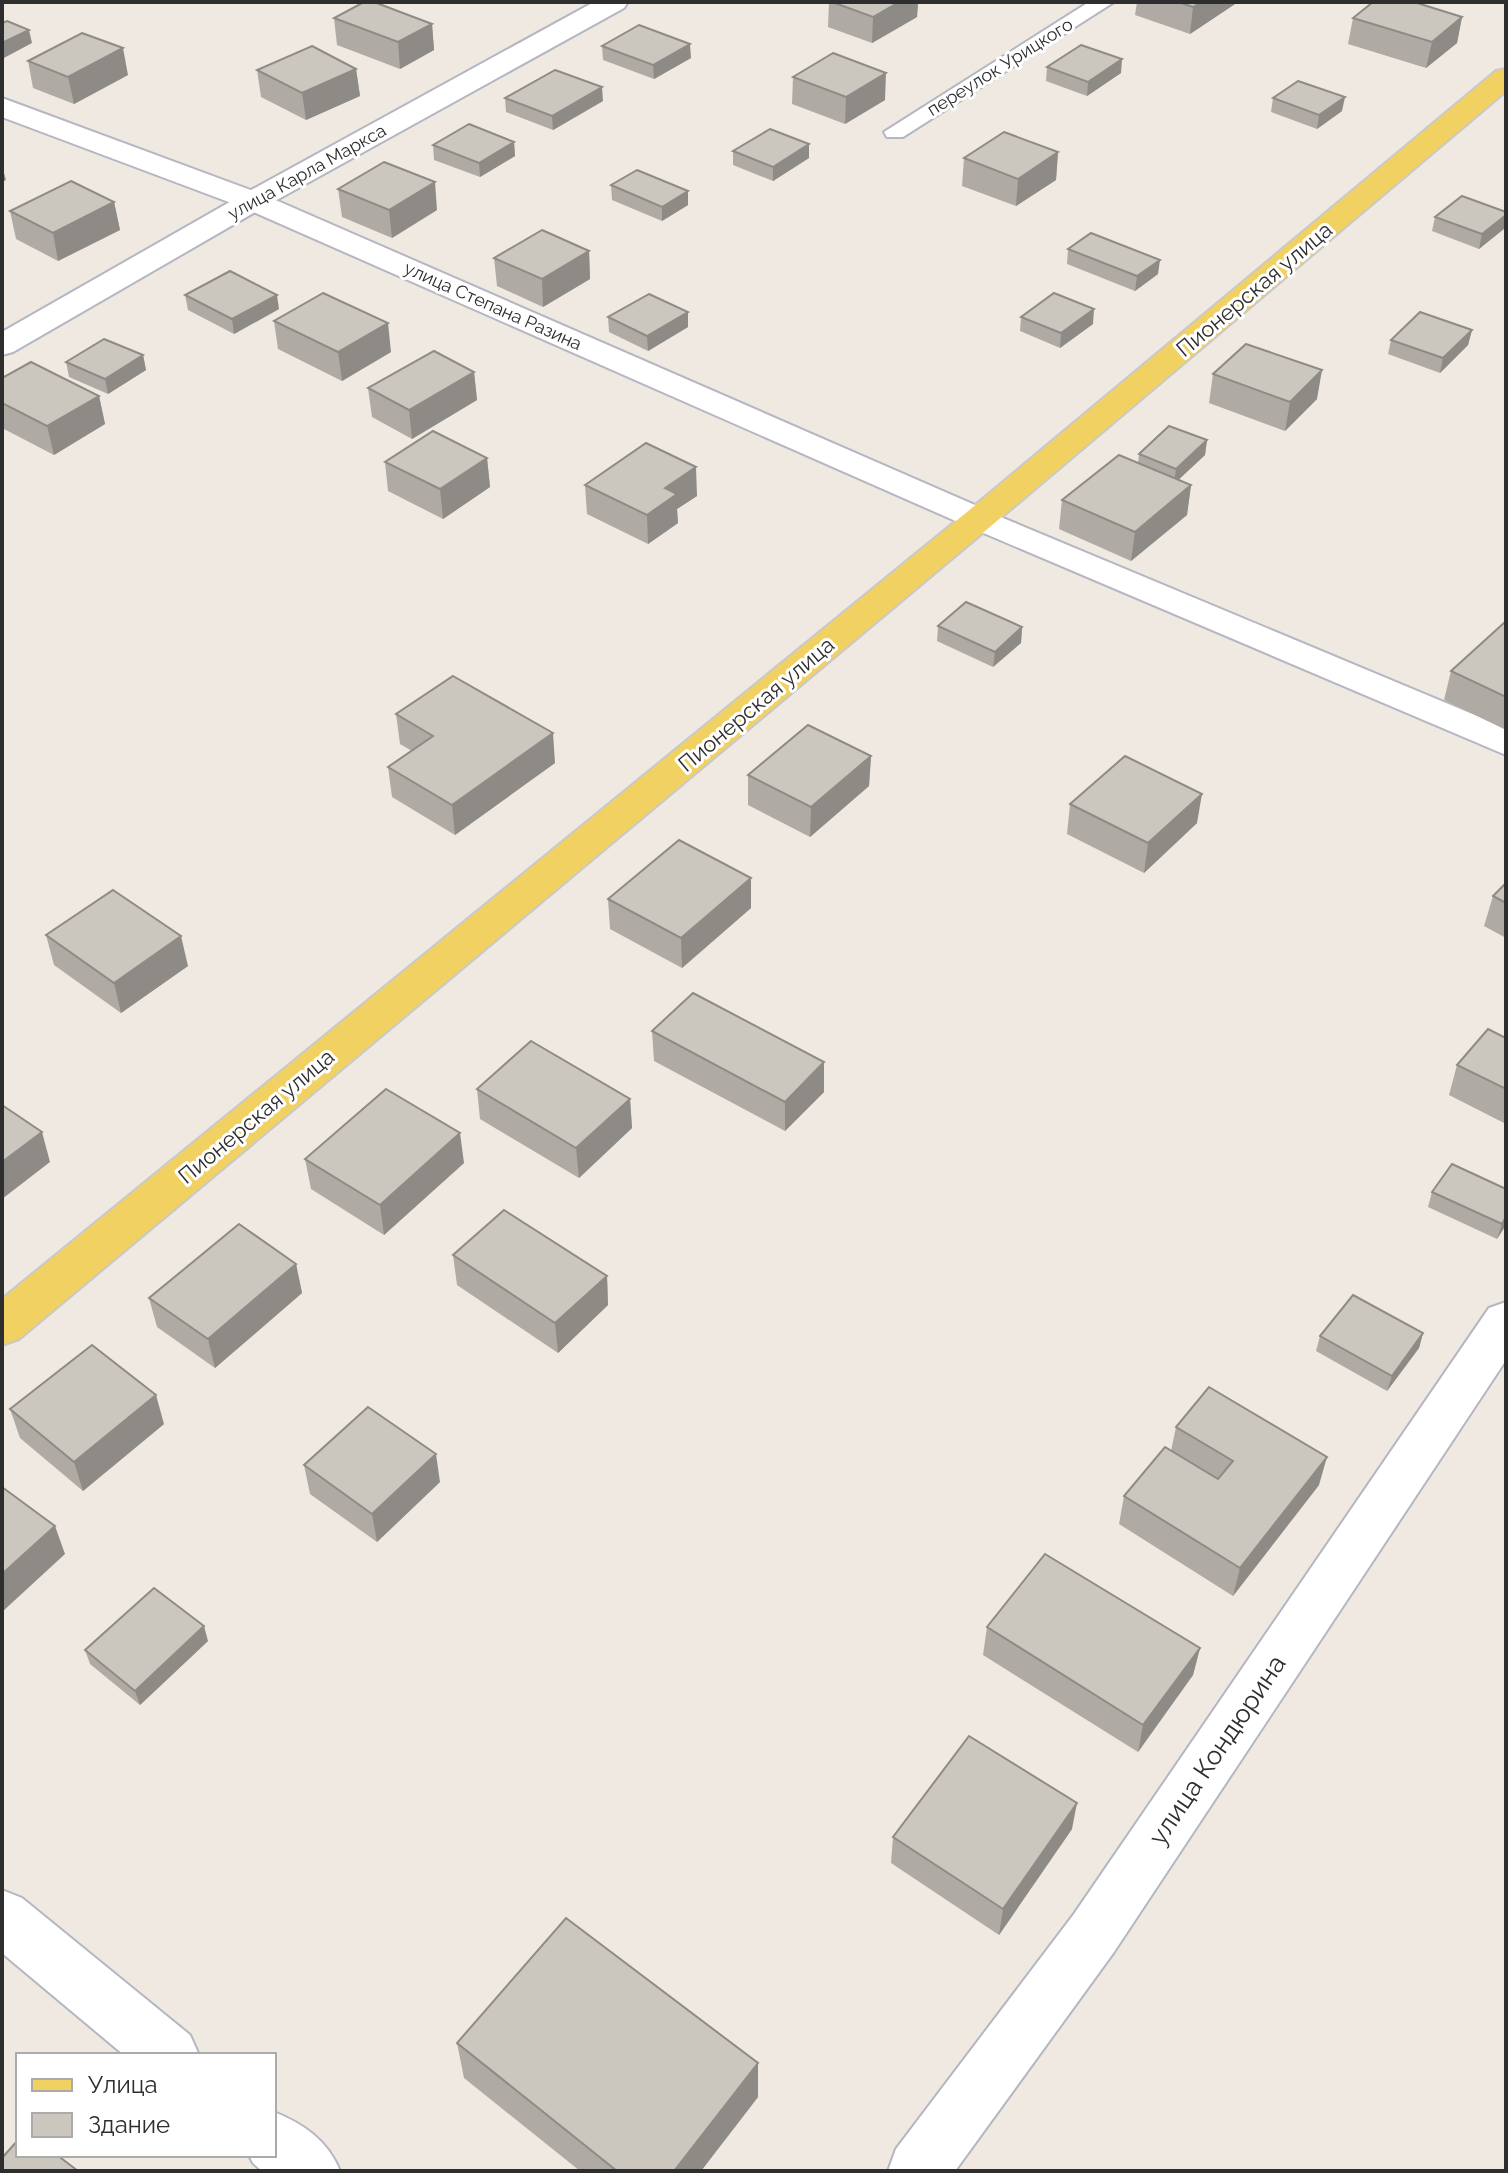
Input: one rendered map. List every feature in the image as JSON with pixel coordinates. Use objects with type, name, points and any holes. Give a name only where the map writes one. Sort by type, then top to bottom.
[{"type":"main road","name":"Пионерская улица","points":[[2,1326],[979,519],[1506,77]]},
{"type":"street","name":"улица Карла Маркса","points":[[2,345],[253,201],[614,2]]},
{"type":"street","name":"улица Степана Разина","points":[[2,107],[253,201],[979,519],[1506,743]]},
{"type":"street","name":"улица Кондюрина","points":[[918,2171],[1094,1933],[1506,1321]]},
{"type":"street","points":[[2,1917],[167,2053]]},
{"type":"street","points":[[276,2144],[310,2171]]},
{"type":"lane","name":"переулок Урицкого","points":[[895,132],[1104,2]]},
{"type":"building","points":[[364,2],[374,2],[432,24],[398,42],[334,18]]},
{"type":"building","points":[[832,2],[899,2],[873,17]]},
{"type":"building","points":[[1178,2],[1201,2],[1193,7]]},
{"type":"building","points":[[1373,2],[1414,2],[1462,17],[1432,42],[1353,18]]},
{"type":"building","points":[[7,21],[29,30],[2,43],[2,23]]},
{"type":"building","points":[[639,25],[690,44],[653,65],[602,46]]},
{"type":"building","points":[[82,33],[123,48],[68,77],[28,61]]},
{"type":"building","points":[[1081,45],[1122,59],[1088,82],[1047,67]]},
{"type":"building","points":[[312,46],[356,69],[302,93],[257,70]]},
{"type":"building","points":[[833,53],[886,73],[846,97],[793,77]]},
{"type":"building","points":[[555,70],[602,87],[552,116],[505,98]]},
{"type":"building","points":[[1298,81],[1345,97],[1319,115],[1273,98]]},
{"type":"building","points":[[469,124],[514,142],[479,163],[433,145]]},
{"type":"building","points":[[770,129],[809,144],[773,167],[733,151]]},
{"type":"building","points":[[1004,132],[1058,152],[1018,179],[964,158]]},
{"type":"building","points":[[384,162],[435,182],[389,210],[338,189]]},
{"type":"building","points":[[637,170],[688,191],[662,207],[611,185]]},
{"type":"building","points":[[71,181],[114,202],[53,233],[10,211]]},
{"type":"building","points":[[1462,196],[1506,212],[1506,215],[1482,234],[1435,217]]},
{"type":"building","points":[[542,230],[589,251],[542,279],[494,258]]},
{"type":"building","points":[[1091,233],[1160,260],[1137,276],[1068,249]]},
{"type":"building","points":[[230,271],[277,295],[232,319],[185,295]]},
{"type":"building","points":[[323,293],[388,323],[338,352],[274,321]]},
{"type":"building","points":[[1054,293],[1094,309],[1061,333],[1021,317]]},
{"type":"building","points":[[649,294],[688,312],[647,336],[608,317]]},
{"type":"building","points":[[1420,312],[1472,330],[1443,358],[1391,340]]},
{"type":"building","points":[[104,339],[143,355],[105,379],[66,362]]},
{"type":"building","points":[[1246,344],[1322,370],[1290,402],[1213,374]]},
{"type":"building","points":[[434,351],[474,372],[409,410],[368,388]]},
{"type":"building","points":[[31,362],[99,396],[47,426],[2,403],[2,378]]},
{"type":"building","points":[[1169,426],[1207,440],[1176,469],[1139,454]]},
{"type":"building","points":[[433,431],[487,458],[440,489],[385,462]]},
{"type":"building","points":[[646,443],[696,467],[665,488],[677,494],[647,515],[585,485]]},
{"type":"building","points":[[1119,455],[1191,485],[1135,532],[1062,500]]},
{"type":"building","points":[[966,602],[1022,627],[995,652],[938,626]]},
{"type":"building","points":[[1506,622],[1506,697],[1451,671]]},
{"type":"building","points":[[453,676],[553,733],[452,805],[388,767],[433,736],[396,714]]},
{"type":"building","points":[[808,725],[871,756],[811,807],[748,775]]},
{"type":"building","points":[[1125,756],[1202,794],[1148,843],[1070,804]]},
{"type":"building","points":[[679,840],[751,878],[681,938],[608,899]]},
{"type":"building","points":[[1506,883],[1506,903],[1493,896]]},
{"type":"building","points":[[113,890],[181,936],[114,983],[46,935]]},
{"type":"building","points":[[693,993],[824,1062],[785,1102],[652,1031]]},
{"type":"building","points":[[1488,1029],[1506,1038],[1506,1089],[1457,1065]]},
{"type":"building","points":[[531,1041],[630,1099],[576,1148],[477,1089]]},
{"type":"building","points":[[386,1089],[460,1133],[380,1205],[305,1159]]},
{"type":"building","points":[[2,1105],[42,1132],[2,1162]]},
{"type":"building","points":[[1452,1164],[1506,1189],[1506,1217],[1502,1224],[1432,1192]]},
{"type":"building","points":[[504,1210],[607,1276],[555,1323],[453,1255]]},
{"type":"building","points":[[239,1224],[296,1264],[208,1339],[149,1298]]},
{"type":"building","points":[[1353,1295],[1423,1333],[1392,1376],[1320,1336]]},
{"type":"building","points":[[92,1345],[156,1395],[74,1462],[10,1409]]},
{"type":"building","points":[[1209,1387],[1327,1457],[1240,1568],[1124,1496],[1165,1447],[1218,1479],[1233,1461],[1176,1427]]},
{"type":"building","points":[[368,1407],[436,1454],[372,1514],[304,1465]]},
{"type":"building","points":[[2,1487],[55,1526],[2,1574]]},
{"type":"building","points":[[1045,1554],[1200,1648],[1143,1725],[987,1627]]},
{"type":"building","points":[[154,1588],[204,1626],[135,1691],[85,1650]]},
{"type":"building","points":[[969,1736],[1077,1803],[1003,1909],[893,1837]]},
{"type":"building","points":[[566,1918],[758,2063],[674,2171],[617,2171],[457,2043]]},
{"type":"building","points":[[16,2142],[16,2157],[60,2157],[78,2171],[2,2171],[2,2158]]}]
